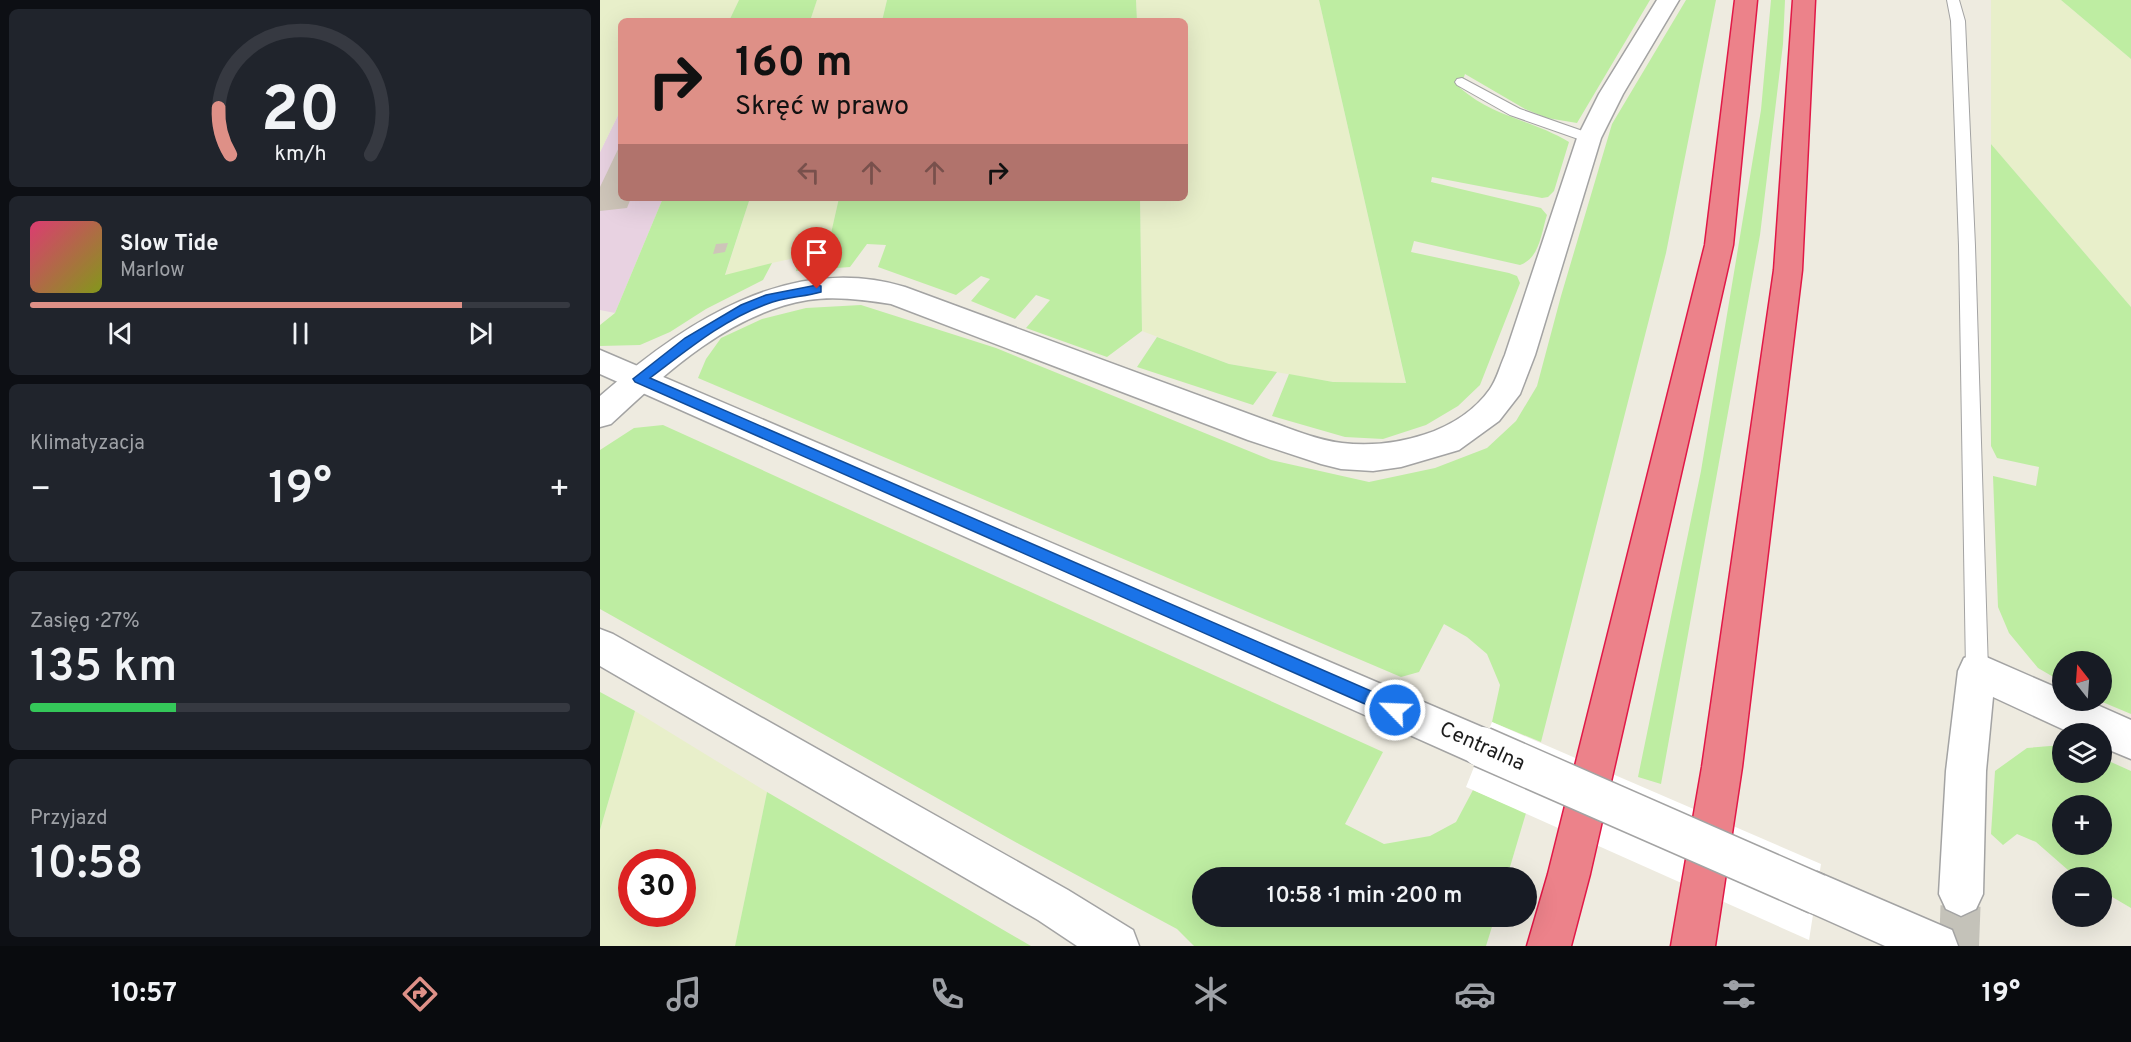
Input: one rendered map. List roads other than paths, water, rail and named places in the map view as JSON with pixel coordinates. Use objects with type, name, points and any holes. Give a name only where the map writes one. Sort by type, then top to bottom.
[{"type":"highway","points":[[1549,946],[1569,874],[1719,245],[1746,0]]},
{"type":"highway","points":[[1693,946],[1722,767],[1788,270],[1804,0]]},
{"type":"street","points":[[600,415],[654,366],[705,331],[756,303],[801,290],[833,287],[866,288],[895,294],[1258,431],[1321,451],[1341,456],[1373,458],[1448,441],[1488,412],[1504,394],[1520,355],[1589,138],[1611,94],[1668,0]]},
{"type":"street","name":"Centralna","points":[[600,361],[1936,946]]},
{"type":"street","points":[[600,646],[1053,905],[1117,946]]},
{"type":"street","points":[[1960,894],[1966,771],[1977,671],[2131,740]]},
{"type":"lane","points":[[1953,0],[1958,21],[1967,246],[1977,671]]},
{"type":"lane","points":[[1462,82],[1515,112],[1589,138]]},
{"type":"tunnel","points":[[1959,946],[1961,894]]}]
